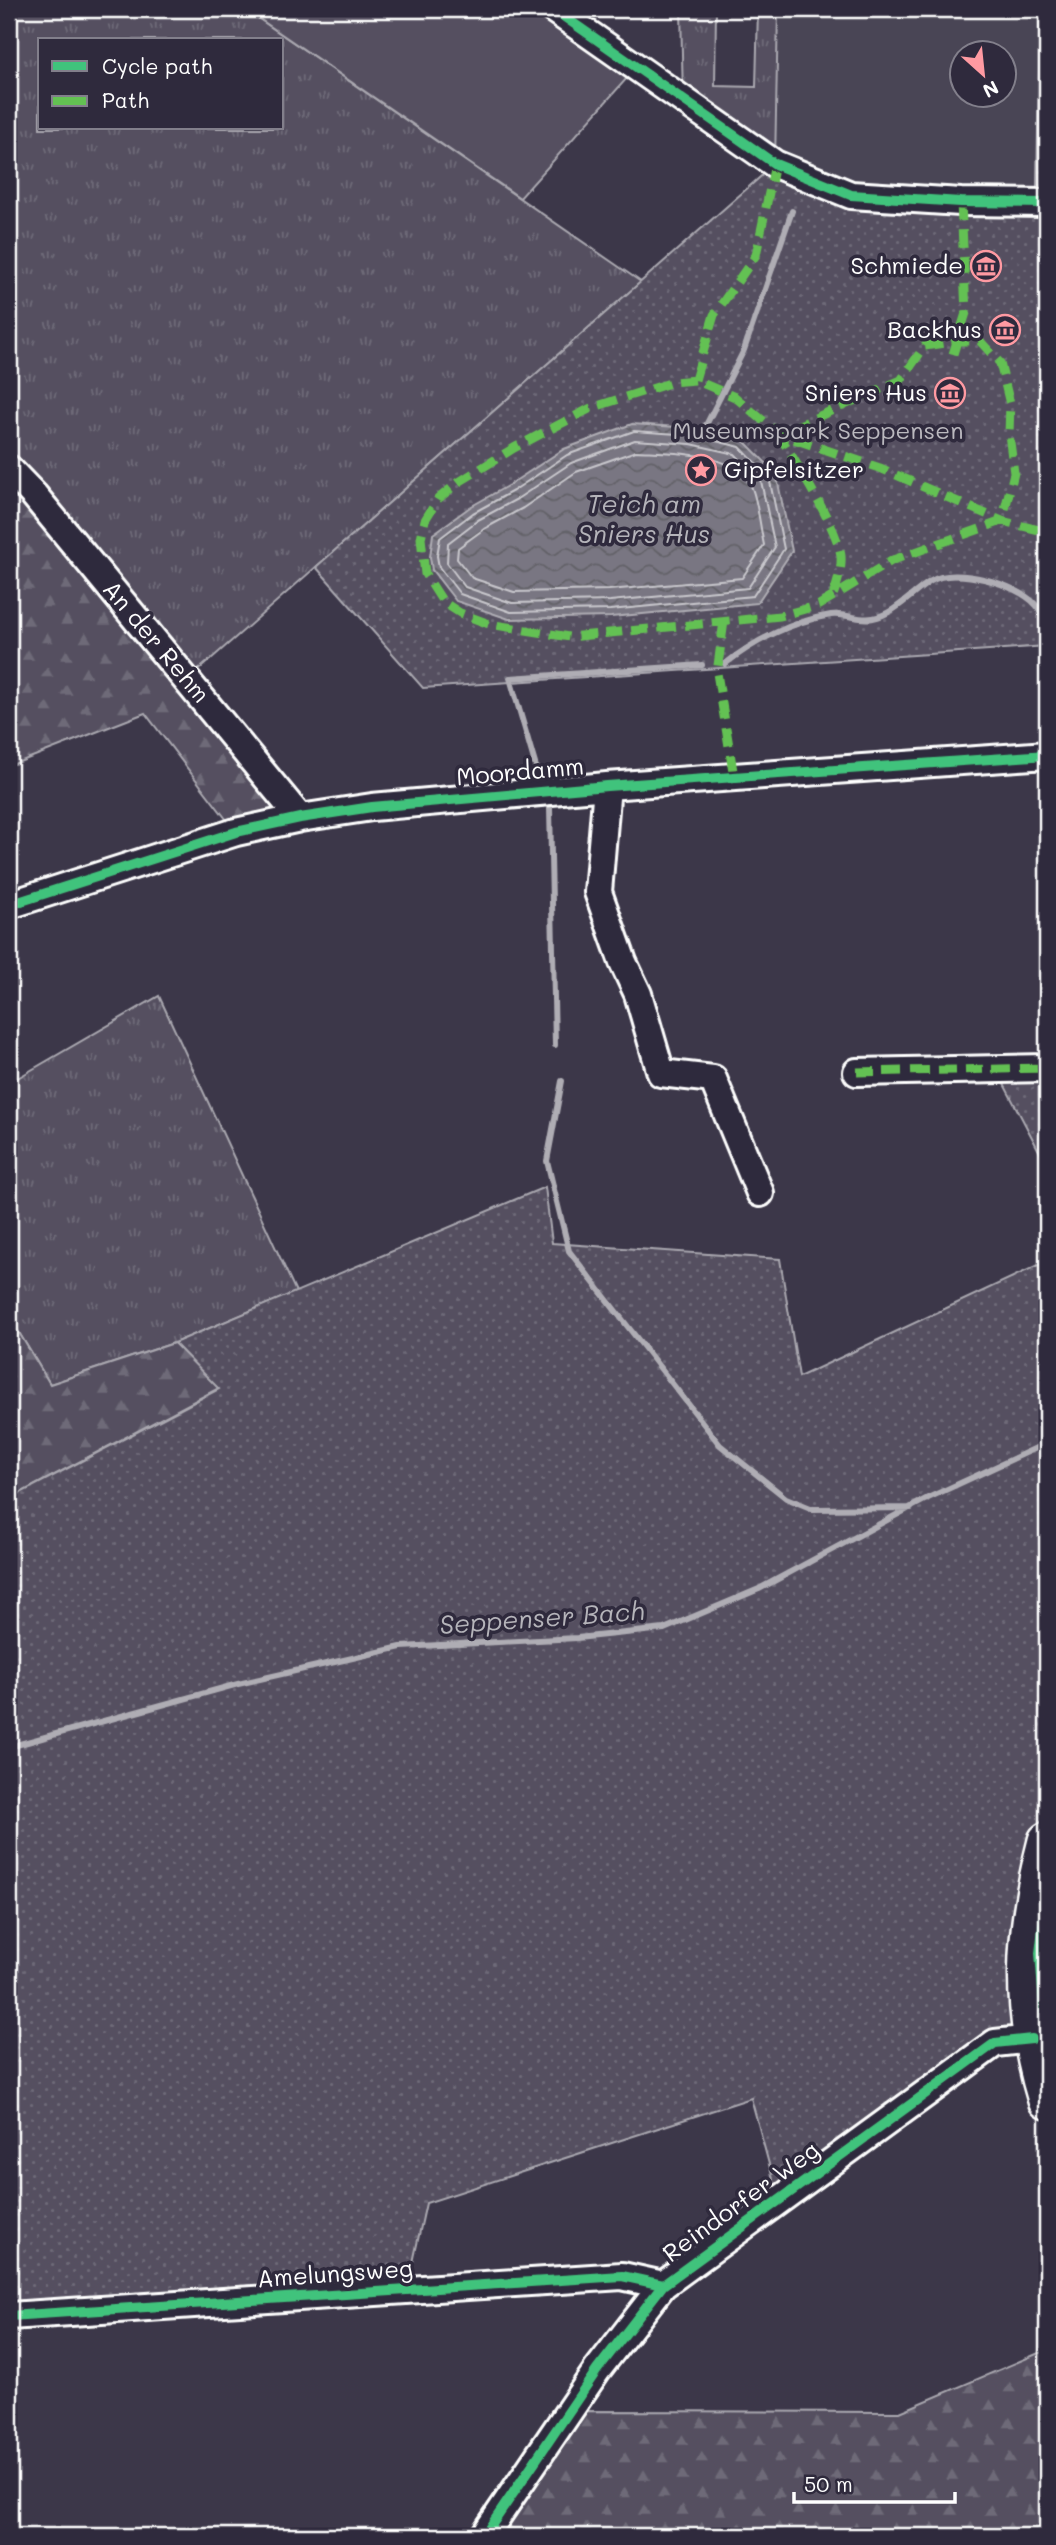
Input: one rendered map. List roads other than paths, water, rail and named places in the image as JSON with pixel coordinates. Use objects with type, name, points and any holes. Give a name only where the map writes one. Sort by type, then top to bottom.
[{"type":"main road","points":[[1047,1842],[1036,1886],[1026,1987],[1032,2039],[1047,2100]]},
{"type":"street","points":[[553,9],[775,164],[851,195],[961,202],[1047,203]]},
{"type":"street","name":"An der Rehm","points":[[9,470],[34,495],[300,818]]},
{"type":"street","name":"Moordamm","points":[[9,905],[236,832],[300,818],[372,807],[607,786],[1047,755]]},
{"type":"street","name":"Moordamm","points":[[607,786],[598,892],[623,962],[638,994],[661,1073],[713,1079],[760,1193]]},
{"type":"street","points":[[858,1072],[1047,1068]]},
{"type":"street","name":"Reindorfer Weg","points":[[484,2536],[597,2370],[663,2285],[995,2043],[1032,2039]]},
{"type":"street","name":"Amelungsweg","points":[[9,2316],[622,2276],[663,2285]]},
{"type":"water","name":"Teich am Sniers Hus","points":[[632,424],[693,428],[743,440],[776,473],[792,551],[757,603],[611,617],[509,619],[456,601],[432,570],[430,557],[433,534],[470,507],[564,449]]},
{"type":"waterway","points":[[703,431],[744,350],[792,211]]},
{"type":"waterway","points":[[725,664],[748,647],[788,627],[831,615],[868,619],[881,616],[931,581],[955,575],[985,579],[1015,590],[1035,604],[1047,622]]},
{"type":"waterway","points":[[538,774],[510,678],[702,665]]},
{"type":"waterway","points":[[550,808],[555,1045]]},
{"type":"waterway","points":[[562,1081],[547,1161],[569,1251],[720,1445],[786,1498],[813,1509],[911,1508]]},
{"type":"waterway","name":"Seppenser Bach","points":[[9,1747],[238,1684],[401,1647],[577,1638],[664,1629],[759,1589],[928,1498],[1047,1443]]},
{"type":"place","name":"Schmiede","points":[[986,266]]},
{"type":"place","name":"Backhus","points":[[1005,330]]},
{"type":"place","name":"Sniers Hus","points":[[950,393]]},
{"type":"place","name":"Gipfelsitzer","points":[[701,470]]},
{"type":"park label","name":"Museumspark Seppensen","points":[[818,431]]}]
